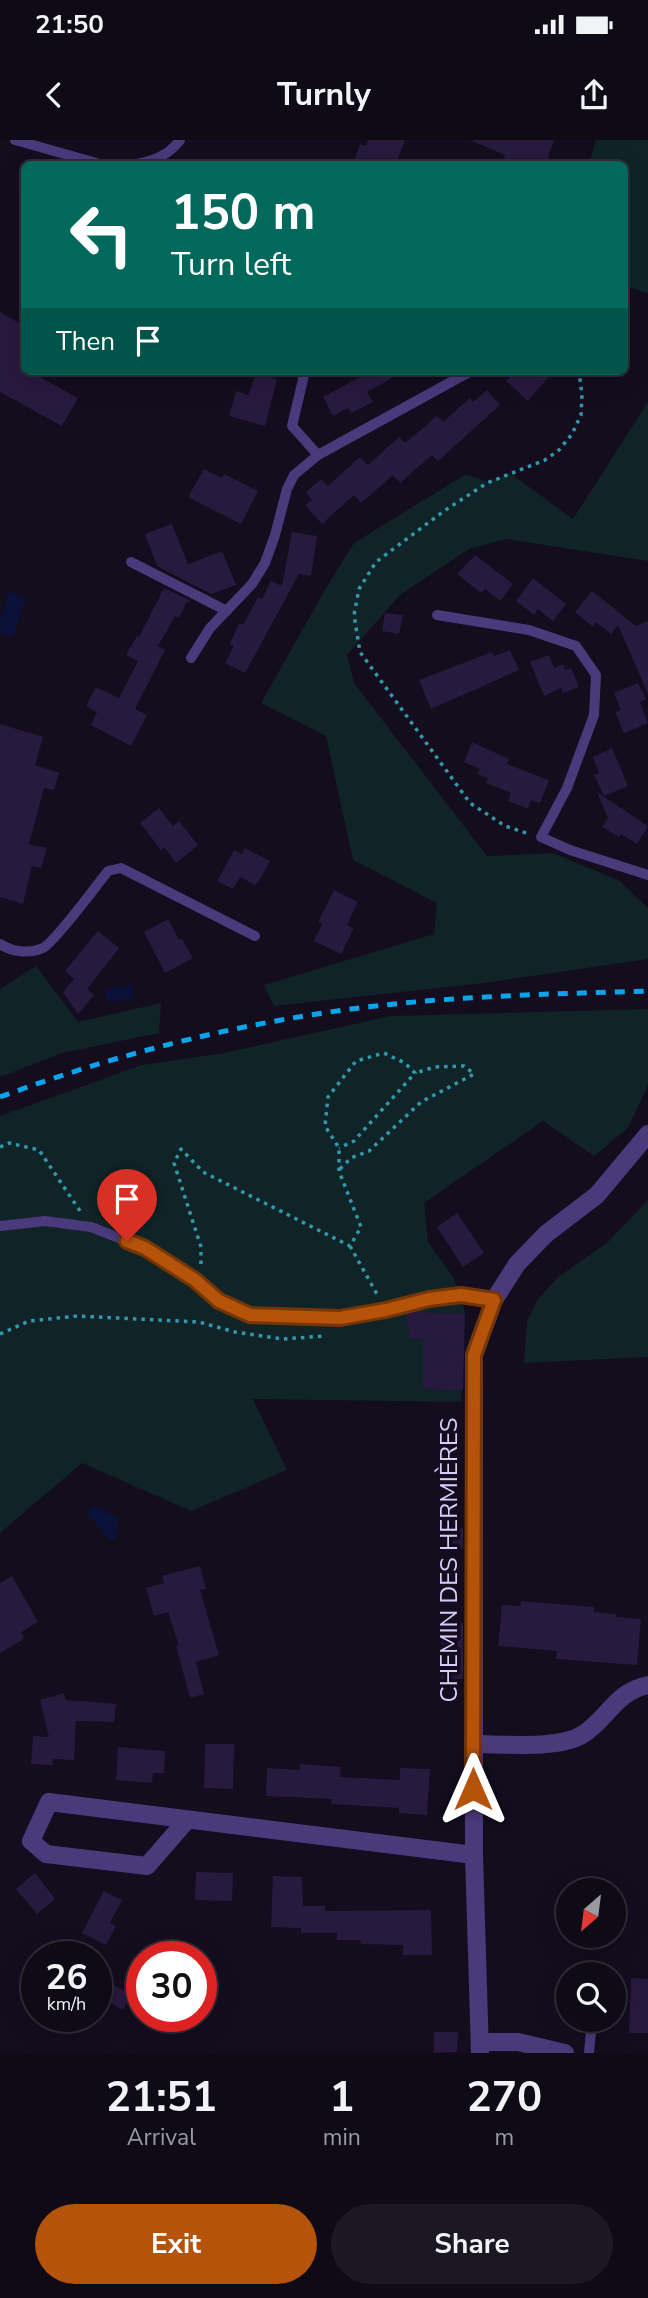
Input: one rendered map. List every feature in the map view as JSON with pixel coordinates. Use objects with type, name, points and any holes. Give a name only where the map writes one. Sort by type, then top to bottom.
[{"type":"street","name":"CHEMIN DES HERMIÈRES","points":[[480,2048],[473,1744],[474,1355],[494,1300],[517,1264],[546,1234],[597,1195],[648,1134]]},
{"type":"street","points":[[473,1744],[545,1744],[579,1737],[623,1695],[648,1685]]},
{"type":"street","points":[[187,1820],[147,1866],[46,1854],[31,1841],[49,1802],[474,1855]]},
{"type":"street","points":[[480,2048],[518,2042],[565,2053]]},
{"type":"lane","points":[[15,140],[89,161]]},
{"type":"lane","points":[[150,161],[172,151],[180,140]]},
{"type":"lane","points":[[304,375],[292,426],[318,455]]},
{"type":"lane","points":[[191,658],[210,628],[252,584],[265,563],[287,489],[294,475],[318,455],[464,375]]},
{"type":"lane","points":[[131,562],[228,611]]},
{"type":"lane","points":[[437,615],[529,630],[576,646],[596,675],[594,715],[567,788],[541,837],[570,850],[648,875]]},
{"type":"lane","points":[[0,944],[8,949],[30,952],[46,947],[108,871],[121,868],[255,936]]},
{"type":"lane","points":[[0,1226],[45,1221],[91,1227],[145,1248],[195,1280],[219,1301],[250,1315],[340,1318],[461,1295],[494,1300]]},
{"type":"lane","points":[[589,2053],[591,2032]]},
{"type":"path","points":[[349,1246],[361,1227],[339,1171],[339,1148],[325,1126],[328,1097],[356,1061],[384,1054],[405,1063],[415,1073]]},
{"type":"path","points":[[339,1148],[354,1141],[415,1073],[435,1067],[464,1066],[474,1074],[421,1101],[369,1151],[351,1158],[339,1171]]},
{"type":"path","points":[[0,1147],[9,1143],[39,1150],[91,1227]]},
{"type":"path","points":[[195,1280],[201,1267],[201,1247],[174,1163],[181,1149],[203,1172],[349,1246],[386,1310]]},
{"type":"path","points":[[0,1334],[29,1321],[77,1316],[200,1322],[235,1332],[283,1339],[332,1335],[340,1318]]},
{"type":"green space","points":[[596,140],[648,140],[648,294],[628,286],[628,161],[590,161]]},
{"type":"green space","points":[[648,402],[648,561],[506,539],[469,549],[400,595],[347,655],[354,683],[487,856],[553,853],[620,881],[648,908],[648,959],[484,983],[274,1006],[264,985],[434,934],[437,903],[353,860],[326,736],[261,703],[326,588],[354,543],[466,474],[487,482],[510,473],[573,519]]},
{"type":"green space","points":[[36,966],[78,1022],[161,1003],[159,1033],[62,1053],[0,1077],[0,989]]},
{"type":"green space","points":[[648,1009],[648,1085],[628,1128],[594,1156],[543,1121],[424,1203],[428,1242],[454,1278],[465,1312],[461,1402],[253,1399],[287,1470],[191,1511],[82,1463],[0,1533],[0,1116],[142,1065],[224,1053],[391,1016]]},
{"type":"green space","points":[[648,1200],[648,1357],[524,1363],[527,1321],[538,1299],[558,1277],[608,1242]]},
{"type":"shaded area","points":[[9,592],[26,597],[13,637],[0,633],[0,621]]},
{"type":"shaded area","points":[[131,985],[134,998],[108,1003],[105,990]]},
{"type":"shaded area","points":[[95,1506],[118,1518],[116,1539],[110,1540],[88,1515],[89,1508]]},
{"type":"building","points":[[368,140],[405,140],[398,159],[403,161],[354,161],[360,144],[366,146]]},
{"type":"building","points":[[470,140],[554,140],[547,161],[502,161],[505,155]]},
{"type":"building","points":[[0,312],[21,324],[21,375],[36,375],[78,398],[62,426],[0,392]]},
{"type":"building","points":[[256,375],[277,379],[265,426],[229,416],[236,391],[248,395]]},
{"type":"building","points":[[364,375],[398,375],[367,392],[373,402],[351,413],[348,408],[333,416],[323,397]]},
{"type":"building","points":[[512,375],[551,375],[528,401],[506,381]]},
{"type":"building","points":[[487,390],[500,405],[438,461],[432,455],[400,483],[393,475],[361,503],[354,495],[322,524],[305,505],[312,500],[306,492],[321,479],[328,486],[360,457],[368,465],[399,437],[405,443],[437,416],[443,422],[470,398],[473,402]]},
{"type":"building","points":[[204,469],[222,478],[224,474],[258,491],[241,524],[188,497]]},
{"type":"building","points":[[172,524],[188,564],[222,551],[236,585],[211,594],[157,566],[145,534]]},
{"type":"building","points":[[292,532],[317,536],[311,576],[299,574],[245,673],[225,663],[234,646],[230,644],[239,623],[243,625],[258,597],[262,599],[271,581],[282,586]]},
{"type":"building","points":[[475,555],[513,584],[500,601],[485,589],[481,593],[457,574]]},
{"type":"building","points":[[533,578],[566,604],[553,621],[538,609],[534,615],[516,601]]},
{"type":"building","points":[[164,588],[191,601],[186,603],[179,618],[175,616],[158,646],[165,650],[135,709],[147,715],[131,746],[91,725],[97,712],[86,706],[96,687],[119,698],[138,661],[126,655],[137,636],[139,637]]},
{"type":"building","points":[[592,591],[636,626],[648,621],[648,694],[618,625],[611,634],[596,622],[593,627],[575,612]]},
{"type":"building","points":[[385,613],[403,615],[399,634],[382,631]]},
{"type":"building","points":[[510,650],[519,670],[431,709],[419,680],[492,652],[494,656]]},
{"type":"building","points":[[549,655],[554,668],[563,664],[565,670],[571,668],[579,687],[563,693],[561,688],[544,696],[530,662]]},
{"type":"building","points":[[638,683],[646,699],[640,702],[648,723],[624,733],[615,712],[621,710],[614,693]]},
{"type":"building","points":[[0,724],[43,737],[35,765],[59,773],[54,790],[44,788],[29,844],[47,848],[41,868],[32,866],[23,904],[0,897]]},
{"type":"building","points":[[472,742],[509,759],[507,764],[549,780],[540,803],[531,800],[528,809],[508,801],[511,793],[486,783],[488,778],[477,774],[480,769],[464,762]]},
{"type":"building","points":[[612,748],[628,786],[604,796],[594,775],[599,773],[593,757]]},
{"type":"building","points":[[597,792],[648,826],[637,844],[602,827],[608,818]]},
{"type":"building","points":[[159,808],[173,826],[179,821],[198,845],[176,863],[164,847],[161,850],[140,823]]},
{"type":"building","points":[[245,848],[270,861],[259,881],[255,885],[240,877],[233,889],[217,881],[234,850],[242,854]]},
{"type":"building","points":[[334,890],[358,902],[347,925],[354,928],[341,954],[314,941],[322,924],[318,922]]},
{"type":"building","points":[[168,919],[193,958],[165,973],[144,932]]},
{"type":"building","points":[[98,931],[119,948],[87,989],[94,995],[78,1014],[63,992],[74,979],[65,971]]},
{"type":"building","points":[[457,1213],[484,1253],[463,1267],[437,1227]]},
{"type":"building","points":[[405,1313],[465,1314],[463,1390],[423,1389],[423,1339],[410,1338]]},
{"type":"building","points":[[463,1528],[463,1548],[443,1549],[443,1529]]},
{"type":"building","points":[[200,1566],[206,1589],[200,1590],[219,1655],[196,1662],[204,1694],[190,1698],[176,1646],[179,1646],[168,1612],[154,1616],[146,1588],[164,1583],[162,1576]]},
{"type":"building","points":[[12,1576],[38,1622],[21,1632],[24,1637],[22,1640],[0,1653],[0,1583]]},
{"type":"building","points":[[521,1601],[594,1607],[594,1612],[641,1619],[637,1665],[556,1659],[557,1651],[498,1646],[502,1605],[520,1606]]},
{"type":"building","points":[[445,1623],[463,1623],[463,1679],[441,1679],[442,1631],[445,1631]]},
{"type":"building","points":[[64,1693],[66,1700],[116,1704],[114,1722],[76,1721],[74,1760],[53,1759],[52,1765],[31,1764],[33,1736],[49,1737],[40,1700]]},
{"type":"building","points":[[205,1744],[234,1744],[233,1789],[204,1788]]},
{"type":"building","points":[[118,1747],[165,1751],[164,1773],[153,1773],[152,1783],[116,1780]]},
{"type":"building","points":[[300,1764],[341,1767],[340,1777],[400,1780],[400,1768],[430,1769],[427,1815],[399,1813],[399,1808],[331,1804],[332,1799],[266,1796],[267,1768],[300,1770]]},
{"type":"building","points":[[196,1872],[233,1873],[232,1901],[195,1900]]},
{"type":"building","points":[[35,1873],[55,1899],[37,1914],[16,1889]]},
{"type":"building","points":[[273,1876],[302,1877],[303,1906],[325,1906],[325,1911],[431,1910],[432,1955],[403,1955],[403,1945],[361,1944],[360,1940],[337,1940],[337,1933],[301,1933],[301,1928],[271,1927]]},
{"type":"building","points":[[104,1891],[122,1900],[110,1923],[116,1926],[108,1941],[98,1941],[82,1933]]},
{"type":"building","points":[[631,1978],[648,1979],[648,2033],[629,2033]]},
{"type":"building","points":[[112,1984],[126,1991],[123,2010],[112,2004]]},
{"type":"building","points":[[434,2032],[458,2032],[457,2052],[434,2053]]},
{"type":"railway","points":[[0,1097],[173,1043],[306,1016],[462,998],[648,991]]},
{"type":"route","points":[[127,1241],[145,1248],[195,1280],[219,1301],[250,1315],[340,1318],[461,1295],[494,1300],[474,1355],[473,1789]]}]
